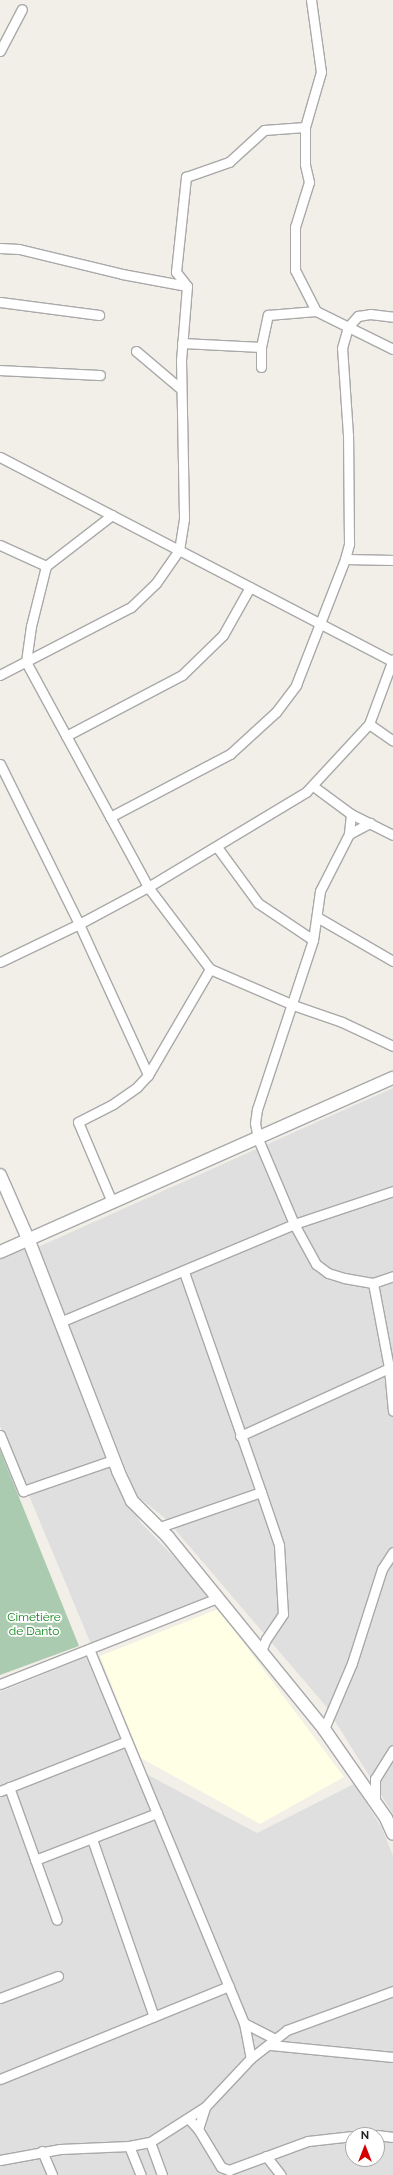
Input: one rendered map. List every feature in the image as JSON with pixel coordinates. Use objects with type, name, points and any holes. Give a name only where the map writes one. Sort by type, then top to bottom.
[{"type":"street","points":[[311,0],[321,72],[305,127],[305,164],[309,182],[295,227],[295,270],[316,311]]},
{"type":"street","points":[[0,51],[22,9]]},
{"type":"street","points":[[0,675],[131,607],[156,583],[179,550],[184,519],[181,389],[182,343],[187,286],[176,272],[186,177],[230,162],[264,130],[305,127]]},
{"type":"street","points":[[0,248],[19,249],[122,274],[187,286]]},
{"type":"street","points":[[0,302],[99,315]]},
{"type":"street","points":[[261,367],[261,347],[268,315],[316,311],[393,349]]},
{"type":"street","points":[[110,817],[230,754],[288,697],[296,685],[345,559],[348,544],[349,466],[342,348],[348,327],[358,316],[370,314],[393,317]]},
{"type":"street","points":[[182,343],[261,347]]},
{"type":"street","points":[[136,351],[181,389]]},
{"type":"street","points":[[0,370],[100,375]]},
{"type":"street","points":[[0,457],[393,661],[369,724],[313,786],[217,847],[148,887],[79,924],[1,959]]},
{"type":"street","points":[[112,515],[46,566],[31,626],[26,662],[148,887],[210,969],[293,1006],[342,1022],[393,1046]]},
{"type":"street","points":[[0,545],[46,566]]},
{"type":"street","points":[[345,559],[393,560]]},
{"type":"street","points":[[66,736],[182,675],[223,635],[250,587]]},
{"type":"street","points":[[369,724],[393,741]]},
{"type":"street","points":[[0,764],[79,924],[148,1075]]},
{"type":"street","points":[[313,786],[351,814],[393,835]]},
{"type":"street","points":[[351,814],[349,834],[323,881],[313,940],[293,1006],[255,1116],[258,1139],[294,1224],[312,1258],[322,1268],[344,1278],[373,1283],[393,1276]]},
{"type":"street","points":[[349,834],[370,823]]},
{"type":"street","points":[[217,847],[258,903],[313,940]]},
{"type":"street","points":[[317,917],[393,961]]},
{"type":"street","points":[[112,1202],[78,1122],[127,1096],[148,1075],[210,969]]},
{"type":"street","points":[[0,1252],[29,1241],[112,1202],[258,1139],[393,1078]]},
{"type":"street","points":[[0,1175],[29,1241],[113,1460],[132,1501],[157,1528],[168,1537],[324,1729],[375,1802],[393,1834]]},
{"type":"street","points":[[60,1322],[184,1272],[294,1224],[393,1191]]},
{"type":"street","points":[[184,1272],[279,1545],[283,1614],[266,1639],[261,1651]]},
{"type":"street","points":[[373,1283],[389,1368],[393,1411]]},
{"type":"street","points":[[240,1436],[389,1368]]},
{"type":"street","points":[[0,1435],[23,1491],[113,1460]]},
{"type":"street","points":[[157,1528],[261,1492]]},
{"type":"street","points":[[324,1729],[352,1662],[382,1569],[392,1556]]},
{"type":"street","points":[[0,1684],[217,1598]]},
{"type":"street","points":[[89,1649],[244,2023],[251,2058]]},
{"type":"street","points":[[0,1791],[127,1741]]},
{"type":"street","points":[[375,1802],[375,1779],[393,1750]]},
{"type":"street","points":[[9,1787],[57,1920]]},
{"type":"street","points":[[36,1860],[157,1813]]},
{"type":"street","points":[[92,1839],[154,2017]]},
{"type":"street","points":[[0,1998],[58,1976]]},
{"type":"street","points":[[0,2080],[229,1986]]},
{"type":"street","points":[[0,2160],[42,2151],[129,2146],[150,2142],[189,2119],[205,2107],[251,2058],[287,2030],[393,1990]]},
{"type":"street","points":[[244,2023],[273,2042],[393,2057]]},
{"type":"street","points":[[198,2129],[205,2107]]},
{"type":"street","points":[[189,2119],[198,2129],[224,2169],[229,2170],[308,2140],[345,2137]]},
{"type":"street","points":[[150,2142],[162,2175]]},
{"type":"street","points":[[129,2146],[141,2175]]},
{"type":"street","points":[[42,2151],[52,2175]]},
{"type":"street","points":[[266,2156],[281,2175]]},
{"type":"shaded area","points":[[393,1088],[393,1814],[325,1705],[166,1519],[136,1495],[38,1247]]},
{"type":"shaded area","points":[[27,1247],[123,1495],[141,1523],[211,1595],[91,1644],[0,1426],[0,1257]]},
{"type":"shaded area","points":[[218,1609],[344,1777],[260,1824],[141,1758],[100,1656]]},
{"type":"shaded area","points":[[86,1657],[133,1767],[257,1833],[354,1784],[381,1826],[393,1856],[393,2175],[0,2175],[0,1692]]},
{"type":"green space","name":"Cimetière de Danto","points":[[0,1450],[79,1646],[0,1675]]}]
